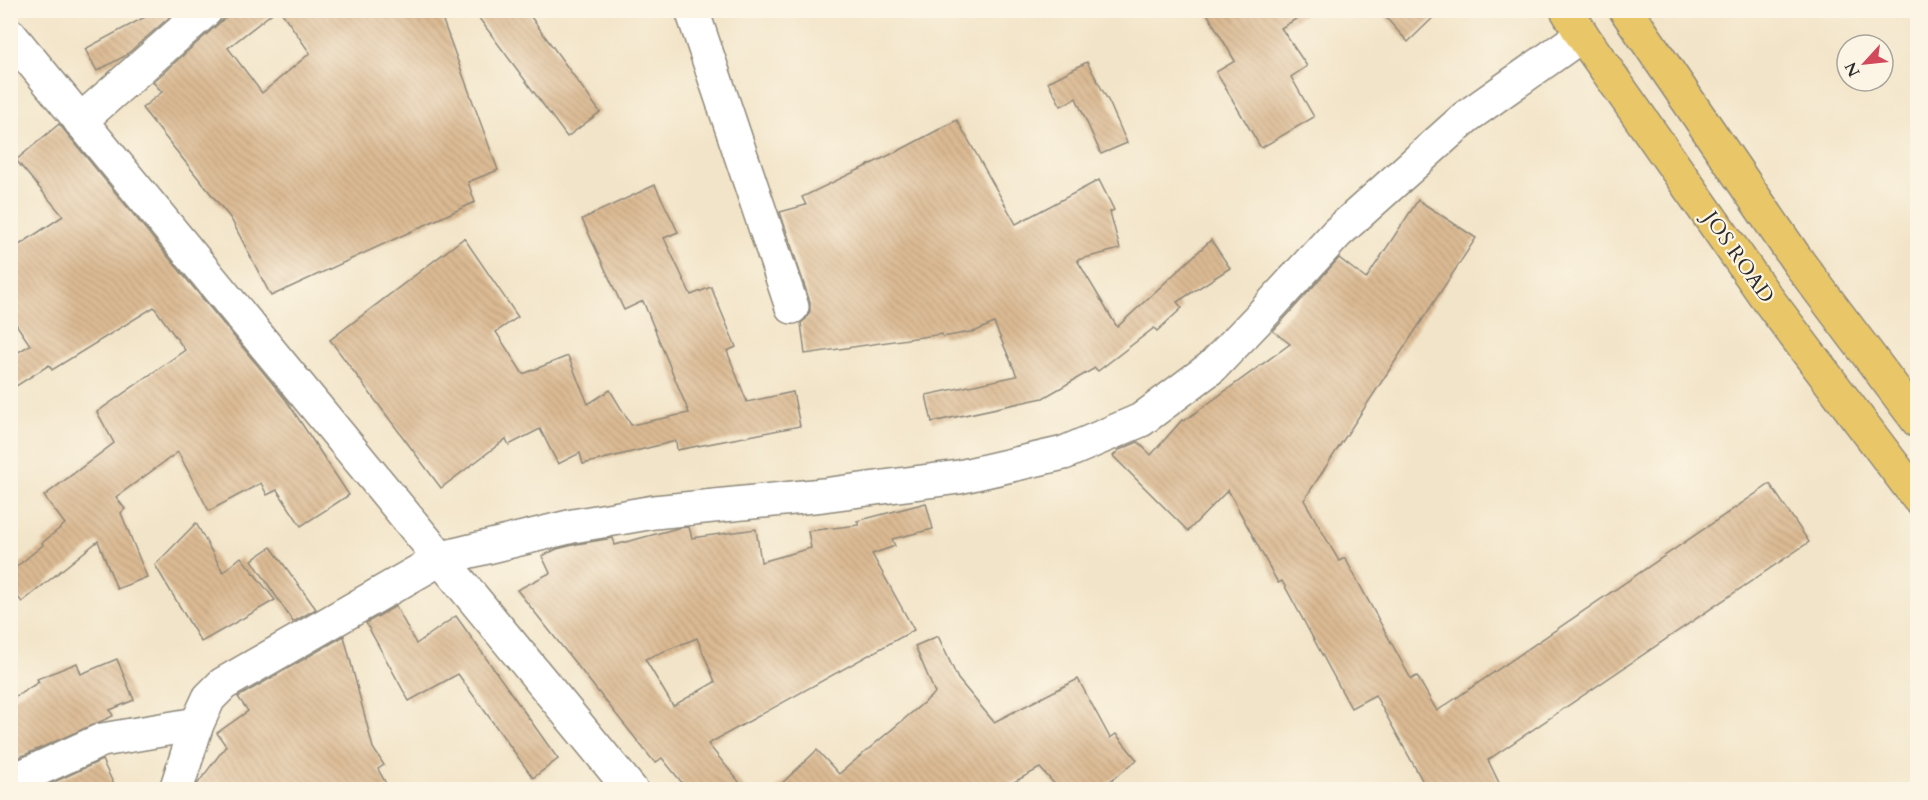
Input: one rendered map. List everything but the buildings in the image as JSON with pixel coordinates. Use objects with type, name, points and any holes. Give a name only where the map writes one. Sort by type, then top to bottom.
[{"type":"highway","points":[[1626,10],[1799,263],[1917,421]]},
{"type":"highway","name":"JOS ROAD","points":[[1575,23],[1764,294],[1917,498]]},
{"type":"street","points":[[80,121],[206,10]]},
{"type":"street","points":[[692,10],[792,307]]},
{"type":"street","points":[[176,789],[197,724],[209,698],[223,684],[442,558],[573,526],[654,512],[823,495],[959,477],[1064,453],[1141,420],[1212,366],[1337,233],[1575,23]]},
{"type":"street","points":[[10,35],[631,789]]},
{"type":"street","points":[[10,782],[102,740],[197,724]]}]
